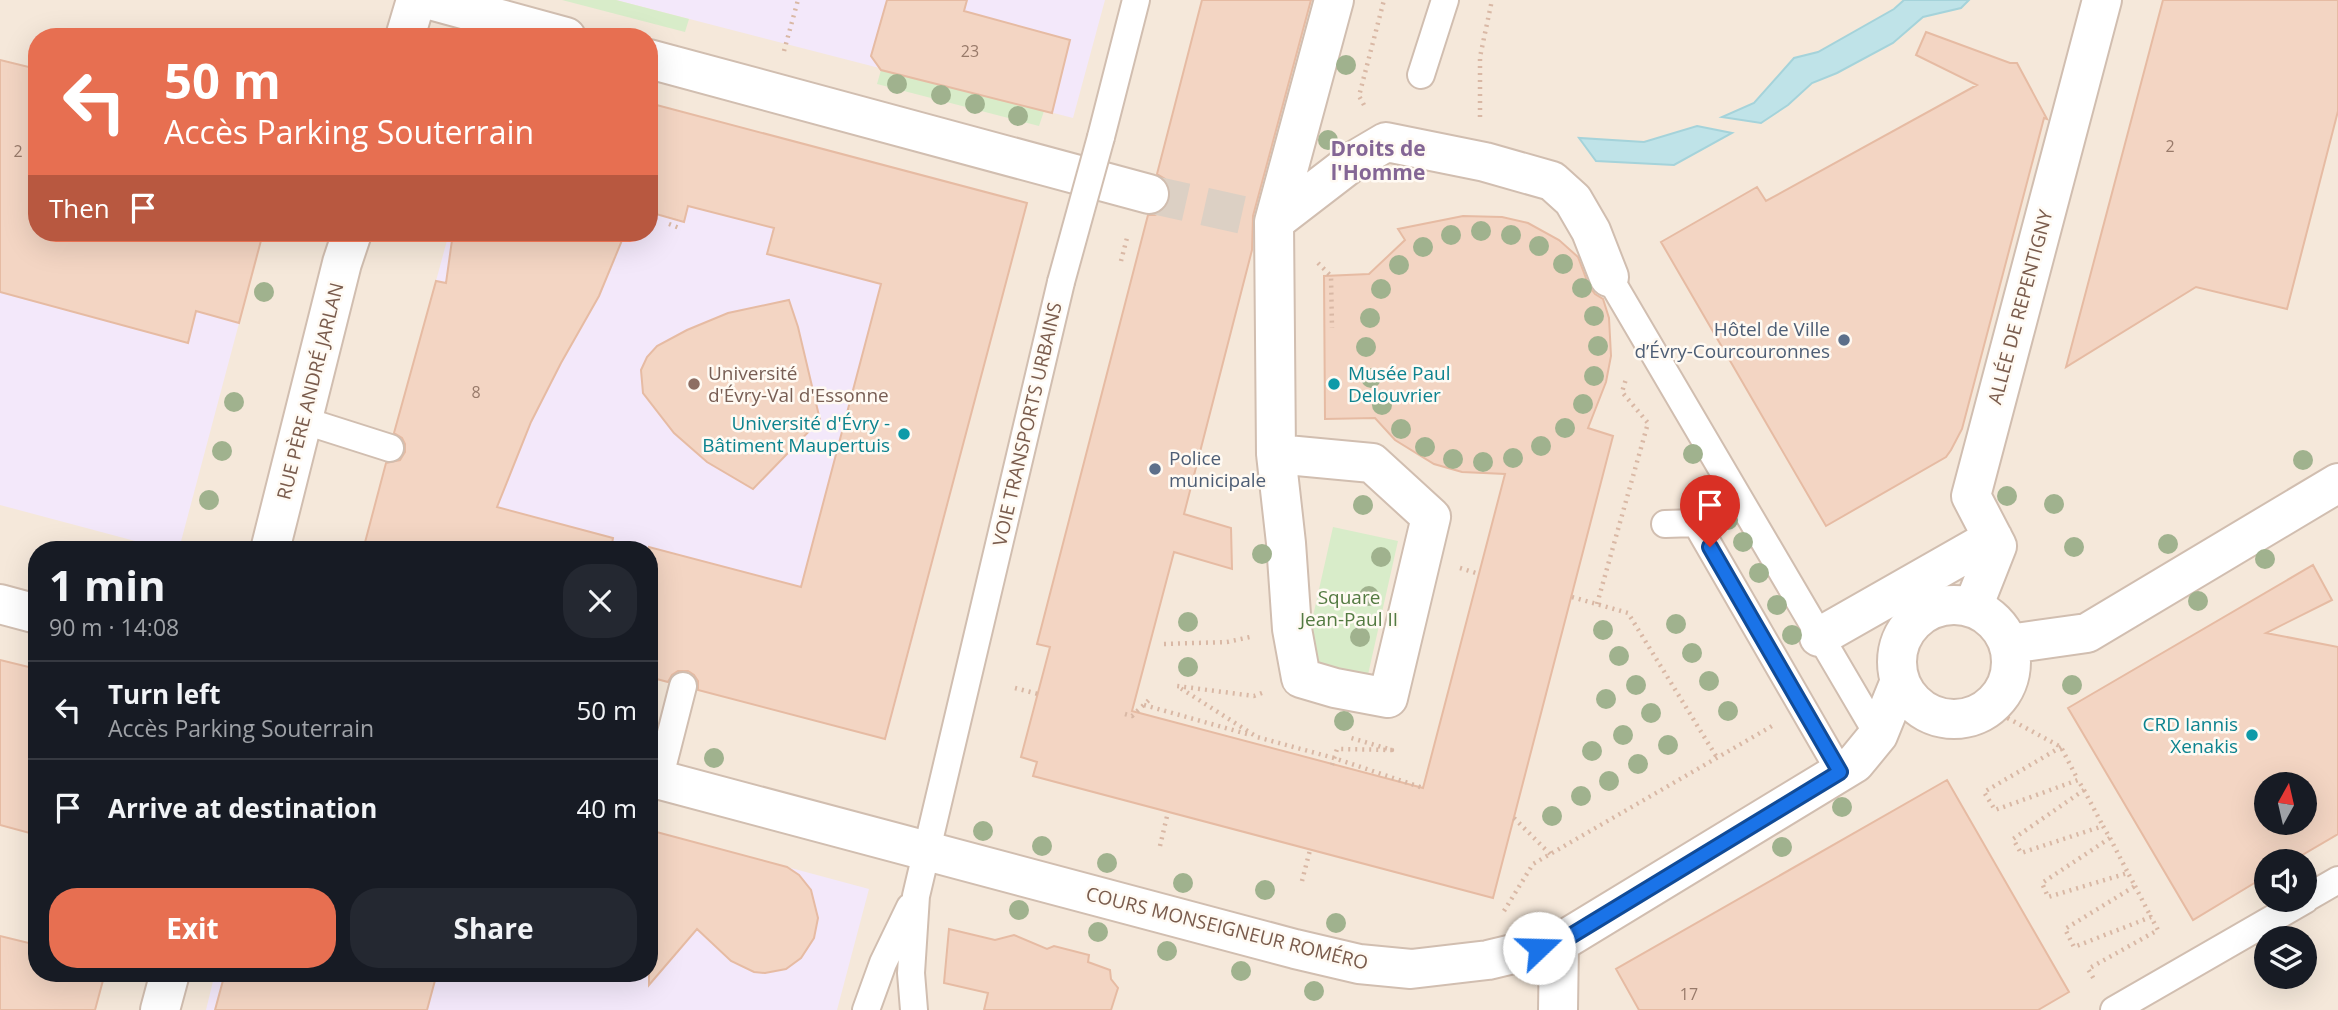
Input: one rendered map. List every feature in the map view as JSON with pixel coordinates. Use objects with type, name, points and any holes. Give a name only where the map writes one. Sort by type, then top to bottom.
[{"type":"street","points":[[408,28],[416,0]]},
{"type":"street","points":[[430,0],[533,28]]},
{"type":"street","points":[[1276,454],[1372,463],[1431,517],[1388,698],[1335,688],[1301,678],[1292,629],[1276,454],[1274,222],[1334,0]]},
{"type":"street","name":"ALLÉE DE REPENTIGNY","points":[[1993,538],[1971,496],[2102,0]]},
{"type":"street","points":[[658,62],[1149,194]]},
{"type":"street","points":[[1274,222],[1352,162],[1386,142],[1485,162],[1552,181],[1573,200],[1591,230],[1609,276]]},
{"type":"street","name":"RUE PÈRE ANDRÉ JARLAN","points":[[272,541],[349,242]]},
{"type":"street","points":[[2009,644],[2087,633],[2338,482]]},
{"type":"street","points":[[1819,637],[1993,538],[1997,546],[1973,607],[1996,622],[2009,644],[2012,662],[2009,679],[2001,695],[1989,708],[1962,718],[1948,719],[1919,707],[1900,681]]},
{"type":"street","points":[[0,604],[28,612]]},
{"type":"street","name":"COURS MONSEIGNEUR ROMÉRO","points":[[658,779],[1359,964],[1411,969],[1488,960],[1559,943],[1855,763],[1878,735],[1900,681],[1898,649],[1904,634],[1926,611],[1957,604],[1973,607]]},
{"type":"street","points":[[1878,735],[1934,715]]},
{"type":"street","points":[[1558,1010],[1559,943]]},
{"type":"street","points":[[160,1010],[168,982]]},
{"type":"lane","name":"VOIE TRANSPORTS URBAINS","points":[[916,896],[1061,282],[1136,0]]},
{"type":"lane","points":[[1421,75],[1445,0]]},
{"type":"lane","points":[[1609,276],[1878,735]]},
{"type":"lane","points":[[302,420],[390,448]]},
{"type":"lane","points":[[1665,524],[1696,523],[1840,772]]},
{"type":"lane","points":[[658,765],[683,685]]},
{"type":"lane","points":[[2317,893],[2338,880]]},
{"type":"lane","points":[[866,1010],[883,963],[916,896]]},
{"type":"lane","points":[[914,1010],[911,973],[916,896]]},
{"type":"lane","points":[[2114,1010],[2284,912]]},
{"type":"path","points":[[782,58],[798,0]]},
{"type":"path","points":[[1384,0],[1359,96],[1386,142]]},
{"type":"path","points":[[1479,100],[1480,57],[1492,0]]},
{"type":"path","points":[[669,224],[682,229]]},
{"type":"path","points":[[1331,275],[1332,328]]},
{"type":"path","points":[[1597,604],[1648,423],[1622,392]]},
{"type":"path","points":[[1572,597],[1628,613],[1716,756]]},
{"type":"path","points":[[1164,644],[1227,642]]},
{"type":"path","points":[[1257,737],[1177,686],[1254,696],[1301,678]]},
{"type":"path","points":[[1015,688],[1038,694]]},
{"type":"path","points":[[1125,714],[1132,716],[1151,698]]},
{"type":"path","points":[[1144,705],[1334,758],[1423,788]]},
{"type":"path","points":[[1989,708],[2061,747],[2158,930],[2088,969],[2095,982],[2107,976]]},
{"type":"path","points":[[1500,918],[1534,864],[1716,756],[1805,711]]},
{"type":"path","points":[[1186,726],[1188,718]]},
{"type":"path","points":[[2061,747],[1984,792],[1995,810],[2078,780]]},
{"type":"path","points":[[1332,765],[1336,749]]},
{"type":"path","points":[[2084,790],[2012,839],[2021,853],[2103,826]]},
{"type":"path","points":[[1160,846],[1168,812]]},
{"type":"path","points":[[1514,818],[1549,854]]},
{"type":"path","points":[[2110,838],[2042,883],[2048,897],[2128,873]]},
{"type":"path","points":[[1302,881],[1310,850]]},
{"type":"path","points":[[2135,887],[2065,929],[2074,947],[2151,917]]},
{"type":"shaded area","points":[[0,0],[2338,0],[2338,1010],[0,1010]]},
{"type":"shaded area","points":[[616,0],[1105,0],[1073,118]]},
{"type":"shaded area","points":[[0,60],[28,67],[28,242],[261,242],[181,541],[135,541],[0,505]]},
{"type":"shaded area","name":"Université d'Évry-Val d'Essonne","points":[[658,105],[1027,203],[886,739],[658,679],[658,541],[365,541],[447,242],[658,242]]},
{"type":"shaded area","points":[[658,832],[869,889],[837,1010],[206,1010],[213,982],[658,982]]},
{"type":"green space","points":[[562,0],[616,0],[689,19],[685,32]]},
{"type":"green space","points":[[881,70],[1044,111],[1039,126],[877,84]]},
{"type":"green space","name":"Square Jean-Paul II","points":[[1333,527],[1398,541],[1365,688],[1300,674]]},
{"type":"water","points":[[1904,0],[1969,0],[1961,8],[1923,17],[1893,43],[1837,73],[1812,83],[1788,105],[1761,123],[1722,117],[1754,103],[1794,58],[1818,52],[1894,9]]},
{"type":"water","points":[[1697,126],[1732,133],[1674,165],[1596,161],[1579,138],[1644,142]]},
{"type":"building","points":[[887,0],[967,0],[964,11],[1070,40],[1052,113],[881,70],[871,56]]},
{"type":"building","points":[[1202,0],[1311,0],[1253,216],[1252,250],[1184,514],[1231,528],[1232,569],[1174,552],[1132,711],[1423,788],[1505,474],[1462,472],[1434,464],[1395,440],[1375,418],[1325,419],[1324,276],[1369,274],[1405,240],[1398,229],[1463,216],[1502,217],[1528,223],[1559,240],[1578,257],[1589,286],[1603,299],[1609,318],[1611,356],[1606,382],[1588,428],[1613,436],[1493,898],[1033,776],[1037,762],[1021,757],[1050,647],[1037,644],[1148,215],[1164,210],[1170,199],[1170,188],[1165,179],[1157,174]]},
{"type":"building","points":[[2163,0],[2338,0],[2338,111],[2287,309],[2196,287],[2066,367]]},
{"type":"building","points":[[1926,32],[2010,63],[2017,63],[2047,119],[2044,118],[1962,429],[1951,450],[1946,457],[1826,526],[1661,242],[1757,187],[1766,201],[1977,85],[1916,55]]},
{"type":"building","points":[[0,60],[28,67],[28,242],[261,242],[239,323],[196,311],[188,343],[0,292]]},
{"type":"building","name":"Université d'Évry - Bâtiment Maupertuis","points":[[658,105],[1027,203],[885,739],[698,690],[698,681],[688,671],[678,671],[668,682],[658,679],[658,549],[801,587],[881,284],[767,254],[774,228],[688,206],[684,222],[658,215]]},
{"type":"building","points":[[452,242],[621,242],[599,296],[531,422],[497,507],[613,538],[612,541],[365,541],[386,463],[400,460],[405,452],[402,438],[394,433],[436,281],[446,283]]},
{"type":"building","name":"Université d'Évry - Bâtiment Maupertuis","points":[[789,300],[820,420],[753,489],[707,462],[674,433],[643,393],[641,370],[647,357],[657,346],[687,330],[728,313]]},
{"type":"building","name":"CRD Iannis Xenakis","points":[[2313,565],[2332,600],[2266,633],[2338,647],[2338,834],[2312,849],[2254,849],[2254,883],[2193,920],[2068,708]]},
{"type":"building","points":[[0,660],[28,667],[28,833],[0,825]]},
{"type":"building","points":[[1947,780],[2069,992],[2038,1010],[1639,1010],[1616,969]]},
{"type":"building","points":[[658,832],[787,867],[799,875],[811,890],[818,918],[814,938],[801,958],[786,969],[765,973],[754,972],[731,961],[697,929],[658,974]]},
{"type":"building","points":[[949,929],[995,940],[1014,935],[1047,949],[1054,946],[1089,955],[1088,962],[1110,970],[1111,979],[1118,988],[1111,1010],[984,1010],[988,993],[944,983]]},
{"type":"building","points":[[0,936],[28,943],[28,982],[103,982],[95,1010],[0,1010]]},
{"type":"building","points":[[223,982],[435,982],[427,1010],[215,1010]]},
{"type":"tunnel","points":[[1149,194],[1274,222]]},
{"type":"place","name":"Hôtel de Ville d’Évry-Courcouronnes","points":[[1844,340]]},
{"type":"place","name":"Université d'Évry-Val d'Essonne","points":[[694,384]]},
{"type":"place","name":"Musée Paul Delouvrier","points":[[1334,384]]},
{"type":"place","name":"Université d'Évry - Bâtiment Maupertuis","points":[[904,434]]},
{"type":"place","name":"Police municipale","points":[[1155,469]]},
{"type":"place","name":"CRD Iannis Xenakis","points":[[2252,735]]},
{"type":"district","name":"Droits de l'Homme","points":[[1378,161]]},
{"type":"route","points":[[1539,948],[1559,943],[1840,772],[1710,547]]}]
